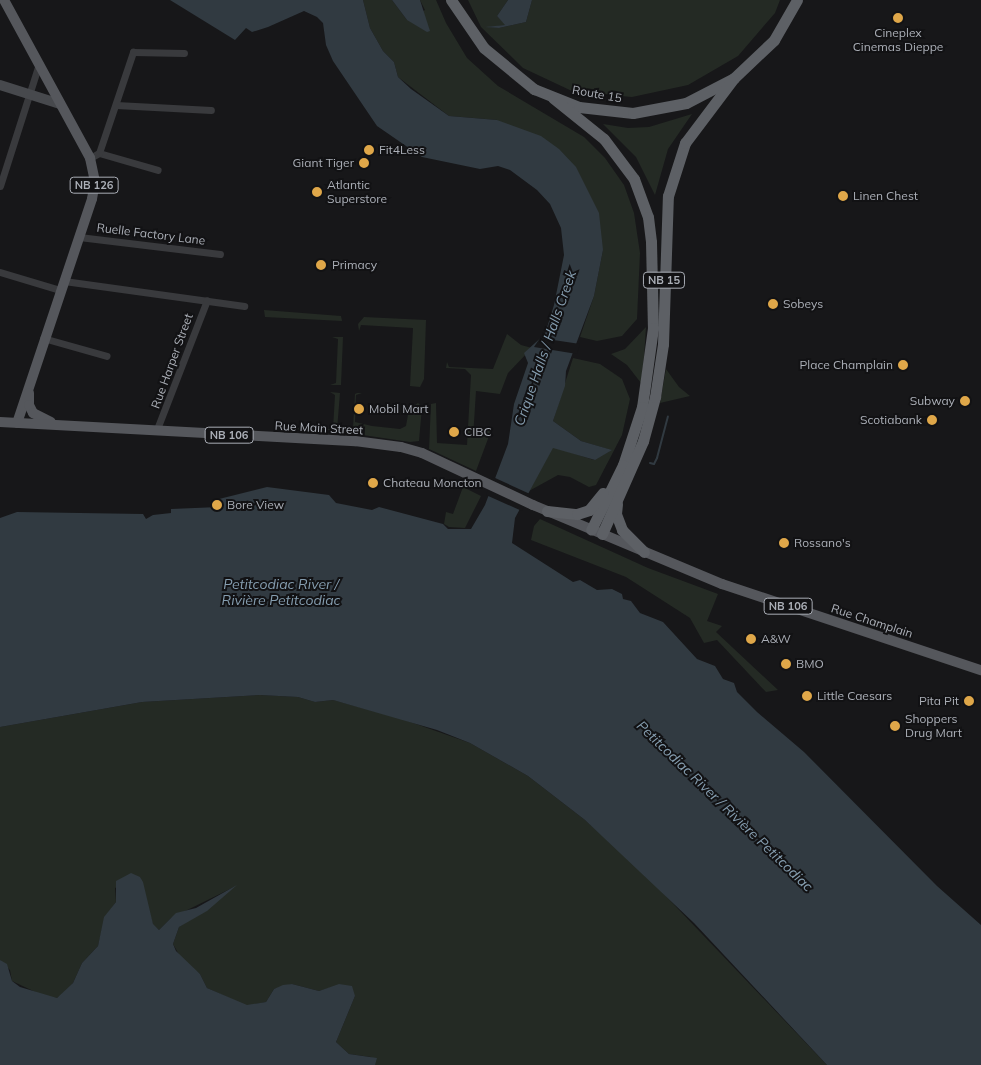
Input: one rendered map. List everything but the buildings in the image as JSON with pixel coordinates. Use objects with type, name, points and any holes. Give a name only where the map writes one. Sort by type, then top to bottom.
[{"type":"highway","name":"Route 15","points":[[451,0],[471,32],[499,64],[553,98],[588,108],[633,113],[686,103],[734,78],[774,40],[796,0]]},
{"type":"highway","name":"NB 15","points":[[596,532],[619,495],[642,441],[655,397],[663,344],[668,196],[685,143],[734,78]]},
{"type":"highway","name":"NB 15","points":[[553,98],[604,139],[634,179],[648,217],[653,328],[642,407],[623,465],[596,532]]},
{"type":"highway","points":[[547,511],[577,514],[589,510],[623,465]]},
{"type":"highway","points":[[619,495],[616,514],[622,530],[644,552]]},
{"type":"main road","name":"NB 126","points":[[4,0],[60,104],[95,155],[95,182],[79,237],[43,338],[17,423]]},
{"type":"main road","points":[[0,85],[60,104]]},
{"type":"main road","points":[[29,382],[29,405],[33,413],[56,424]]},
{"type":"main road","name":"NB 106","points":[[0,422],[17,423]]},
{"type":"main road","name":"Rue Main Street","points":[[17,423],[355,441],[401,447],[422,453],[475,479],[596,532]]},
{"type":"main road","name":"NB 106","points":[[596,532],[644,552]]},
{"type":"main road","name":"Rue Champlain","points":[[644,552],[722,584],[981,670]]},
{"type":"street","points":[[158,170],[95,155],[116,105],[133,52],[184,53]]},
{"type":"street","points":[[0,186],[39,64]]},
{"type":"street","points":[[116,105],[211,110]]},
{"type":"street","name":"Ruelle Factory Lane","points":[[79,237],[220,254]]},
{"type":"street","points":[[0,272],[62,286],[207,300],[244,306]]},
{"type":"street","name":"Rue Harper Street","points":[[157,429],[207,300]]},
{"type":"street","points":[[43,338],[107,356]]},
{"type":"shaded area","points":[[363,0],[392,0],[407,20],[425,10],[420,0],[436,0],[446,23],[467,58],[498,86],[584,137],[605,158],[624,185],[634,213],[640,253],[637,319],[622,336],[597,341],[580,337],[594,296],[603,250],[497,120],[449,116],[398,77],[394,62],[383,51],[370,28]]},
{"type":"shaded area","points":[[468,0],[508,0],[497,16],[506,25],[489,27],[499,28],[526,22],[532,0],[780,0],[775,13],[738,56],[688,85],[632,97],[574,92],[523,68],[481,27]]},
{"type":"shaded area","points":[[692,114],[668,149],[655,195],[636,157],[603,124],[628,128],[649,127]]},
{"type":"shaded area","points":[[264,310],[341,316],[342,321],[265,317]]},
{"type":"shaded area","points":[[364,317],[426,320],[424,379],[420,387],[410,386],[413,328],[361,325],[359,331],[358,324]]},
{"type":"shaded area","points":[[646,327],[641,383],[627,365],[611,354],[625,349]]},
{"type":"shaded area","points":[[507,334],[521,345],[532,348],[508,373],[500,394],[476,391],[473,438],[492,428],[476,471],[429,449],[431,404],[436,403],[437,443],[467,445],[471,375],[465,369],[446,368],[447,362],[449,367],[493,369]]},
{"type":"shaded area","points":[[332,337],[343,337],[341,385],[330,385],[336,383],[338,339]]},
{"type":"shaded area","points":[[573,358],[600,364],[622,379],[630,399],[622,435],[596,485],[589,487],[570,477],[558,475],[529,491],[553,447],[594,460],[611,450],[581,441],[553,421]]},
{"type":"shaded area","points":[[666,369],[679,387],[690,396],[660,403]]},
{"type":"shaded area","points":[[330,392],[340,393],[337,430],[278,429],[273,427],[333,429],[335,395]]},
{"type":"shaded area","points":[[362,393],[356,395],[355,422],[372,426],[400,429],[406,426],[409,409],[418,403],[422,407],[419,441],[410,442],[356,434],[353,428],[355,394]]},
{"type":"shaded area","points":[[463,487],[481,496],[465,528],[449,527],[444,524],[446,512],[453,514]]},
{"type":"shaded area","points":[[540,519],[648,568],[718,594],[707,621],[722,626],[716,632],[778,690],[766,692],[717,640],[704,643],[690,618],[626,577],[531,540],[534,526]]},
{"type":"shaded area","points":[[260,695],[298,697],[315,702],[333,700],[399,718],[470,743],[528,776],[585,820],[641,870],[827,1065],[375,1065],[371,1057],[349,1054],[336,1042],[355,996],[332,987],[319,991],[292,984],[274,989],[266,1002],[247,1006],[207,988],[200,974],[182,960],[173,944],[179,927],[234,887],[171,918],[159,930],[153,925],[140,877],[115,888],[116,902],[105,917],[98,946],[82,963],[73,983],[64,993],[57,998],[46,997],[12,981],[10,970],[0,960],[0,727],[142,702]]},
{"type":"water","name":"Petitcodiac River / Rivière Petitcodiac","points":[[170,0],[363,0],[370,28],[383,51],[394,62],[398,77],[411,89],[449,116],[497,120],[541,136],[559,149],[576,167],[599,213],[603,250],[594,296],[566,371],[565,386],[553,421],[581,441],[612,450],[595,460],[553,448],[515,518],[512,543],[573,582],[580,580],[597,590],[612,589],[622,594],[623,599],[631,601],[640,613],[663,622],[697,659],[715,666],[723,679],[734,683],[737,692],[757,712],[804,752],[937,886],[981,925],[981,1065],[827,1065],[694,923],[585,820],[528,776],[470,743],[437,730],[333,700],[315,702],[298,697],[260,695],[142,702],[0,727],[0,518],[17,512],[143,514],[146,519],[153,515],[171,513],[171,509],[219,507],[219,499],[267,487],[329,495],[336,503],[372,510],[379,507],[443,524],[448,529],[471,529],[485,505],[508,444],[514,404],[528,363],[524,353],[545,334],[554,305],[564,255],[561,228],[550,204],[537,190],[510,170],[498,166],[480,169],[422,157],[377,126],[333,61],[326,45],[323,23],[317,17],[304,11],[252,32],[246,28],[235,40]]},
{"type":"water","points":[[392,0],[420,0],[430,31],[427,32],[407,20]]},
{"type":"water","points":[[508,0],[532,0],[526,22],[499,28],[485,27],[505,25],[497,16]]},
{"type":"water","points":[[131,873],[140,877],[143,882],[153,924],[159,930],[176,913],[196,908],[237,885],[207,911],[179,927],[173,944],[176,951],[200,974],[207,988],[247,1005],[266,1002],[274,989],[283,985],[292,984],[319,991],[339,984],[352,986],[355,996],[336,1042],[349,1054],[377,1058],[375,1065],[0,1065],[0,960],[7,964],[12,981],[20,987],[57,998],[73,983],[82,963],[98,946],[104,917],[116,902],[116,881]]},
{"type":"pier","points":[[540,338],[580,344],[577,354],[534,347]]},
{"type":"pier","points":[[493,477],[530,494],[522,511],[486,495]]},
{"type":"waterway","points":[[650,463],[654,464],[657,458],[668,416]]},
{"type":"place","name":"Cineplex Cinemas Dieppe","points":[[898,18]]},
{"type":"place","name":"Fit4Less","points":[[369,150]]},
{"type":"place","name":"Giant Tiger","points":[[364,163]]},
{"type":"place","name":"Atlantic Superstore","points":[[317,192]]},
{"type":"place","name":"Linen Chest","points":[[843,196]]},
{"type":"place","name":"Primacy","points":[[321,265]]},
{"type":"place","name":"Sobeys","points":[[773,304]]},
{"type":"place","name":"Place Champlain","points":[[903,365]]},
{"type":"place","name":"Subway","points":[[965,401]]},
{"type":"place","name":"Mobil Mart","points":[[359,409]]},
{"type":"place","name":"Scotiabank","points":[[932,420]]},
{"type":"place","name":"CIBC","points":[[454,432]]},
{"type":"place","name":"Chateau Moncton","points":[[373,483]]},
{"type":"place","name":"Bore View","points":[[217,505]]},
{"type":"place","name":"Rossano's","points":[[784,543]]},
{"type":"place","name":"A&W","points":[[751,639]]},
{"type":"place","name":"BMO","points":[[786,664]]},
{"type":"place","name":"Little Caesars","points":[[807,696]]},
{"type":"place","name":"Pita Pit","points":[[969,701]]},
{"type":"place","name":"Shoppers Drug Mart","points":[[895,726]]},
{"type":"water label","name":"Crique Halls / Halls Creek","points":[[545,348]]}]
